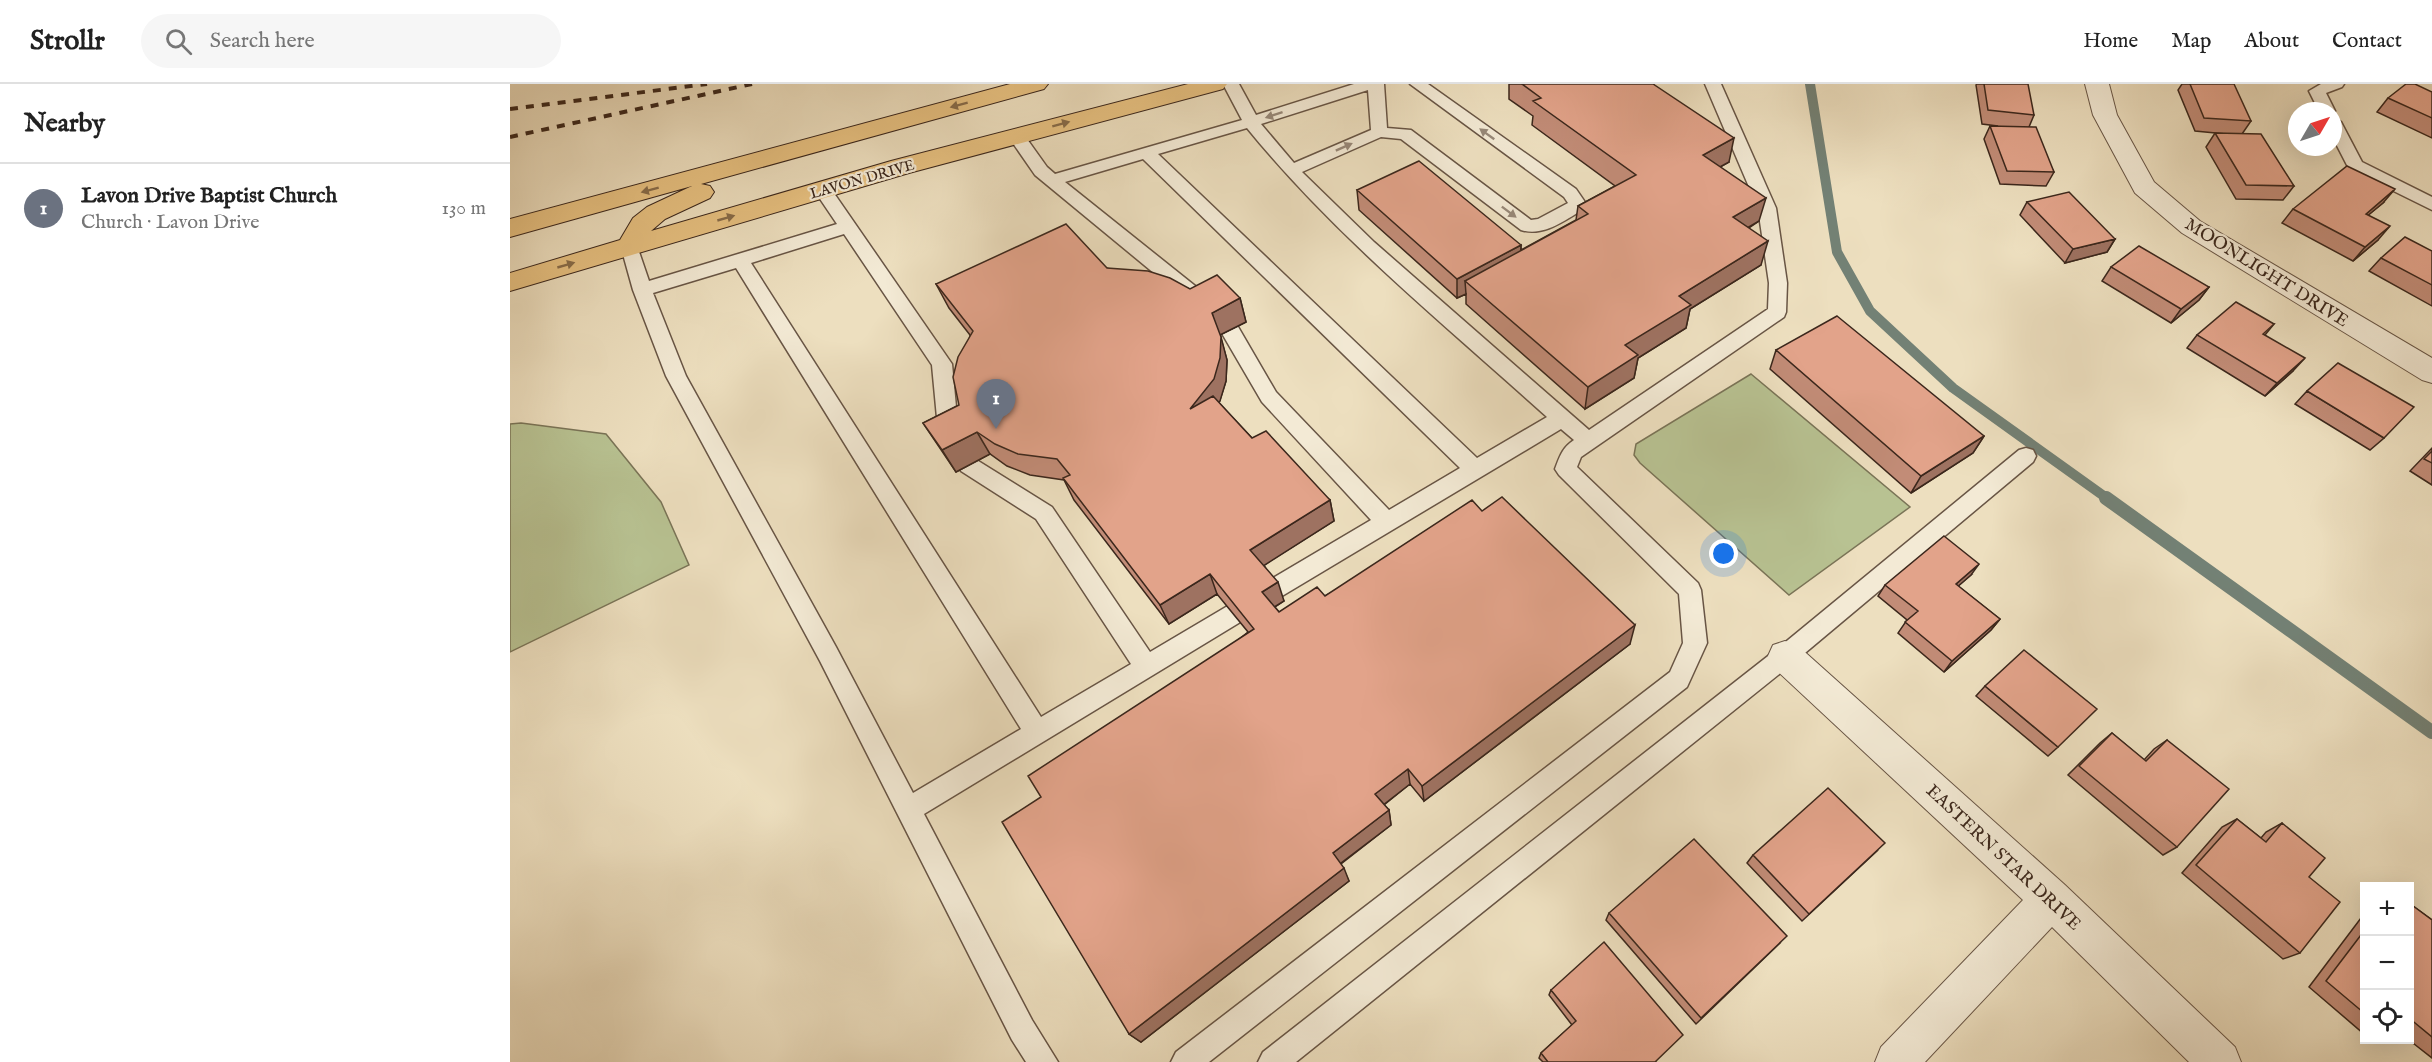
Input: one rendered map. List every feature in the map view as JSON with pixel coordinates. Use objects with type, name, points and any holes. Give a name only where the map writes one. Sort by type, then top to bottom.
[{"type":"main road","points":[[510,228],[1036,84]]},
{"type":"main road","name":"LAVON DRIVE","points":[[510,282],[822,190],[1215,84]]},
{"type":"main road","points":[[630,247],[642,224],[683,198],[829,149],[897,121]]},
{"type":"street","name":"MOONLIGHT DRIVE","points":[[2097,84],[2105,115],[2144,187],[2175,214],[2191,227],[2432,372]]},
{"type":"street","name":"EASTERN STAR DRIVE","points":[[1785,656],[2050,899],[2220,1062]]},
{"type":"street","points":[[1896,1062],[2050,899]]},
{"type":"lane","points":[[1231,84],[1251,122],[1291,171],[1368,246],[1589,441]]},
{"type":"lane","points":[[1052,180],[1251,122],[1370,84]]},
{"type":"lane","points":[[1376,84],[1379,132]]},
{"type":"lane","points":[[1291,171],[1379,132],[1405,134],[1527,226],[1542,225],[1578,205],[1570,193],[1418,84]]},
{"type":"lane","points":[[1186,1062],[1679,679],[1695,643],[1690,590],[1566,469],[1572,452],[1777,312],[1778,283],[1767,208],[1713,84]]},
{"type":"lane","points":[[2323,102],[2317,91],[2336,84]]},
{"type":"lane","points":[[1016,136],[1041,171],[1208,307]]},
{"type":"lane","points":[[2342,140],[2355,165],[2432,204]]},
{"type":"lane","points":[[1720,148],[1749,167]]},
{"type":"lane","points":[[1146,152],[1476,470]]},
{"type":"lane","points":[[822,190],[942,364],[949,439]]},
{"type":"lane","points":[[642,290],[847,227]]},
{"type":"lane","points":[[630,247],[642,290],[676,376],[828,654],[1022,1030],[1043,1062]]},
{"type":"lane","points":[[740,260],[1037,732]]},
{"type":"lane","points":[[1230,330],[1269,397],[1387,523]]},
{"type":"lane","points":[[1274,590],[1562,418]]},
{"type":"lane","points":[[1273,1062],[1785,656],[2026,456]]},
{"type":"lane","points":[[968,465],[1044,513],[1146,667]]},
{"type":"lane","points":[[908,810],[1234,614]]},
{"type":"green space","points":[[1751,374],[1910,507],[1789,595],[1640,463],[1634,455],[1636,444]]},
{"type":"green space","points":[[521,423],[606,434],[661,502],[689,565],[510,652],[510,424]]},
{"type":"building","points":[[1522,84],[1653,84],[1734,138],[1703,155],[1766,198],[1733,217],[1768,241],[1679,296],[1691,305],[1625,345],[1638,355],[1588,387],[1465,281],[1588,214],[1578,206],[1636,175],[1533,101],[1541,98]]},
{"type":"building","points":[[1984,84],[2028,84],[2034,115],[1988,110]]},
{"type":"building","points":[[2190,84],[2234,84],[2251,121],[2204,118]]},
{"type":"building","points":[[2406,84],[2415,84],[2432,92],[2432,118],[2388,98]]},
{"type":"building","points":[[1990,126],[2036,127],[2054,172],[2007,171]]},
{"type":"building","points":[[2215,133],[2261,134],[2294,186],[2246,185]]},
{"type":"building","points":[[1419,161],[1521,245],[1457,279],[1357,190]]},
{"type":"building","points":[[2347,166],[2395,189],[2366,214],[2390,226],[2365,247],[2293,209]]},
{"type":"building","points":[[2069,192],[2115,239],[2073,249],[2027,202]]},
{"type":"building","points":[[1066,224],[1107,268],[1148,271],[1170,278],[1190,289],[1217,275],[1240,298],[1212,313],[1221,337],[1220,358],[1214,379],[1190,409],[1213,396],[1252,438],[1266,431],[1330,500],[1250,550],[1278,582],[1262,592],[1279,612],[1317,587],[1325,596],[1472,500],[1482,511],[1502,497],[1635,625],[1422,786],[1408,769],[1375,794],[1389,810],[1333,853],[1344,868],[1129,1034],[1002,822],[1041,797],[1028,776],[1254,629],[1210,574],[1160,605],[1063,478],[1070,475],[1057,459],[1018,454],[995,444],[977,432],[942,450],[923,423],[959,405],[953,377],[958,357],[973,331],[936,284]]},
{"type":"building","points":[[2405,237],[2432,251],[2432,285],[2381,258]]},
{"type":"building","points":[[2139,246],[2209,287],[2181,309],[2111,267]]},
{"type":"building","points":[[2236,302],[2274,324],[2263,334],[2305,358],[2277,383],[2197,335]]},
{"type":"building","points":[[1837,316],[1984,436],[1921,476],[1776,350]]},
{"type":"building","points":[[2338,363],[2414,407],[2384,438],[2307,391]]},
{"type":"building","points":[[2432,451],[2432,463],[2424,459]]},
{"type":"building","points":[[1944,536],[1979,564],[1956,584],[2000,619],[1952,661],[1905,622],[1918,611],[1885,585]]},
{"type":"building","points":[[2024,650],[2097,709],[2058,747],[1985,686]]},
{"type":"building","points":[[2112,733],[2146,761],[2167,740],[2229,789],[2177,847],[2079,766]]},
{"type":"building","points":[[1828,788],[1885,843],[1809,914],[1753,855]]},
{"type":"building","points":[[2237,819],[2266,842],[2282,823],[2325,858],[2309,877],[2340,902],[2300,953],[2196,865]]},
{"type":"building","points":[[1694,839],[1787,936],[1701,1018],[1609,913]]},
{"type":"building","points":[[2414,907],[2432,920],[2432,1037],[2414,1022]]},
{"type":"building","points":[[2360,936],[2360,1010],[2326,981]]},
{"type":"building","points":[[1604,942],[1683,1035],[1655,1062],[1548,1062],[1541,1053],[1576,1021],[1551,990]]},
{"type":"waterway","points":[[1810,84],[1837,252],[1870,311],[1953,388],[2108,499]]},
{"type":"waterway","points":[[2106,498],[2432,732]]},
{"type":"railway","points":[[510,109],[707,84]]},
{"type":"railway","points":[[510,137],[752,84]]},
{"type":"place","name":"Lavon Drive Baptist Church","points":[[996,429]]}]
